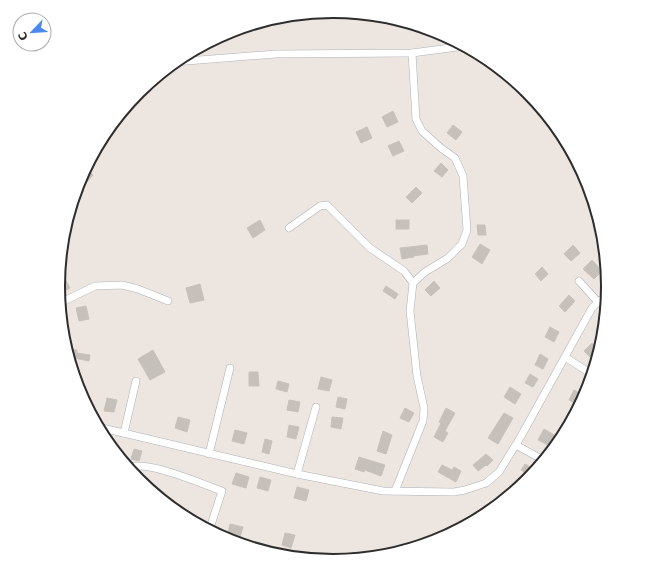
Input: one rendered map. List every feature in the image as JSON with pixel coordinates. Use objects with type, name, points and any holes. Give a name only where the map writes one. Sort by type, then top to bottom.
[{"type":"street","points":[[187,61],[276,54],[412,53],[455,47]]},
{"type":"street","points":[[395,490],[423,422],[424,408],[417,376],[410,311],[413,283],[425,272],[448,258],[462,244],[467,230],[463,176],[455,158],[440,148],[422,131],[416,119],[412,53]]},
{"type":"street","points":[[289,228],[320,206],[327,205],[370,248],[404,272],[413,283]]},
{"type":"street","points":[[578,281],[598,302]]},
{"type":"street","points":[[66,300],[95,286],[122,285],[138,289],[168,301]]},
{"type":"street","points":[[106,429],[297,474],[383,490],[454,492],[476,488],[486,483],[499,472],[516,446],[592,308],[601,300]]},
{"type":"street","points":[[565,357],[588,372]]},
{"type":"street","points":[[209,454],[230,368]]},
{"type":"street","points":[[124,433],[136,381]]},
{"type":"street","points":[[297,474],[316,407]]},
{"type":"street","points":[[516,446],[540,458]]},
{"type":"street","points":[[134,466],[164,470],[222,491],[211,525]]},
{"type":"building","points":[[393,111],[398,122],[387,127],[382,117]]},
{"type":"building","points":[[453,125],[462,132],[456,140],[447,133]]},
{"type":"building","points":[[367,127],[372,138],[361,143],[356,132]]},
{"type":"building","points":[[399,141],[404,151],[393,156],[388,146]]},
{"type":"building","points":[[441,163],[448,170],[442,177],[434,171]]},
{"type":"building","points":[[91,173],[93,175],[86,181]]},
{"type":"building","points":[[416,187],[422,193],[412,203],[406,197]]},
{"type":"building","points":[[260,220],[265,230],[253,238],[247,228]]},
{"type":"building","points":[[396,220],[409,220],[409,229],[396,229]]},
{"type":"building","points":[[477,225],[485,225],[486,235],[478,235]]},
{"type":"building","points":[[480,244],[490,250],[482,264],[472,257]]},
{"type":"building","points":[[427,245],[428,254],[402,259],[400,248]]},
{"type":"building","points":[[573,245],[580,253],[571,261],[564,254]]},
{"type":"building","points":[[592,260],[601,272],[594,279],[583,269]]},
{"type":"building","points":[[542,267],[548,274],[541,281],[535,274]]},
{"type":"building","points":[[65,280],[70,288],[65,291]]},
{"type":"building","points":[[434,281],[440,288],[431,296],[425,290]]},
{"type":"building","points":[[200,284],[204,300],[190,303],[186,288]]},
{"type":"building","points":[[386,286],[398,294],[395,299],[383,291]]},
{"type":"building","points":[[569,295],[575,301],[565,312],[559,306]]},
{"type":"building","points":[[86,306],[89,319],[79,321],[76,308]]},
{"type":"building","points":[[550,327],[559,332],[554,342],[545,337]]},
{"type":"building","points":[[592,343],[595,347],[593,354],[590,357],[584,351]]},
{"type":"building","points":[[72,350],[77,350],[77,353],[90,355],[89,361],[75,358]]},
{"type":"building","points":[[153,350],[165,372],[150,380],[138,359]]},
{"type":"building","points":[[540,354],[548,359],[543,369],[535,365]]},
{"type":"building","points":[[249,372],[258,372],[259,386],[249,386]]},
{"type":"building","points":[[530,374],[538,379],[533,387],[525,383]]},
{"type":"building","points":[[321,377],[332,380],[329,391],[318,389]]},
{"type":"building","points":[[278,381],[289,384],[287,392],[276,389]]},
{"type":"building","points":[[510,387],[521,394],[515,404],[504,397]]},
{"type":"building","points":[[574,390],[580,393],[575,403],[569,400]]},
{"type":"building","points":[[338,397],[347,399],[345,409],[336,407]]},
{"type":"building","points":[[107,398],[117,400],[114,412],[104,411]]},
{"type":"building","points":[[289,400],[300,402],[298,412],[287,410]]},
{"type":"building","points":[[405,408],[414,413],[409,422],[400,418]]},
{"type":"building","points":[[446,408],[455,413],[445,431],[448,433],[443,442],[434,437]]},
{"type":"building","points":[[504,413],[513,418],[498,444],[488,438]]},
{"type":"building","points":[[178,417],[190,420],[187,432],[175,428]]},
{"type":"building","points":[[332,417],[343,418],[341,429],[331,427]]},
{"type":"building","points":[[289,425],[299,427],[296,439],[287,437]]},
{"type":"building","points":[[544,429],[556,436],[550,446],[538,440]]},
{"type":"building","points":[[235,430],[247,433],[244,444],[232,441]]},
{"type":"building","points":[[383,431],[392,435],[386,454],[377,451]]},
{"type":"building","points":[[265,439],[272,441],[269,454],[262,452]]},
{"type":"building","points":[[134,449],[142,451],[139,461],[131,459]]},
{"type":"building","points":[[486,454],[493,460],[487,466],[486,465],[478,471],[473,465]]},
{"type":"building","points":[[359,457],[385,465],[381,476],[365,470],[364,472],[355,469]]},
{"type":"building","points":[[525,464],[531,468],[526,473],[521,470]]},
{"type":"building","points":[[442,465],[452,470],[454,467],[461,471],[456,482],[438,472]]},
{"type":"building","points":[[236,473],[249,477],[246,488],[232,484]]},
{"type":"building","points":[[260,477],[271,480],[268,491],[257,488]]},
{"type":"building","points":[[297,487],[309,490],[306,501],[294,498]]},
{"type":"building","points":[[230,524],[243,527],[240,537],[228,534]]},
{"type":"building","points":[[285,533],[295,535],[291,548],[282,545]]}]
